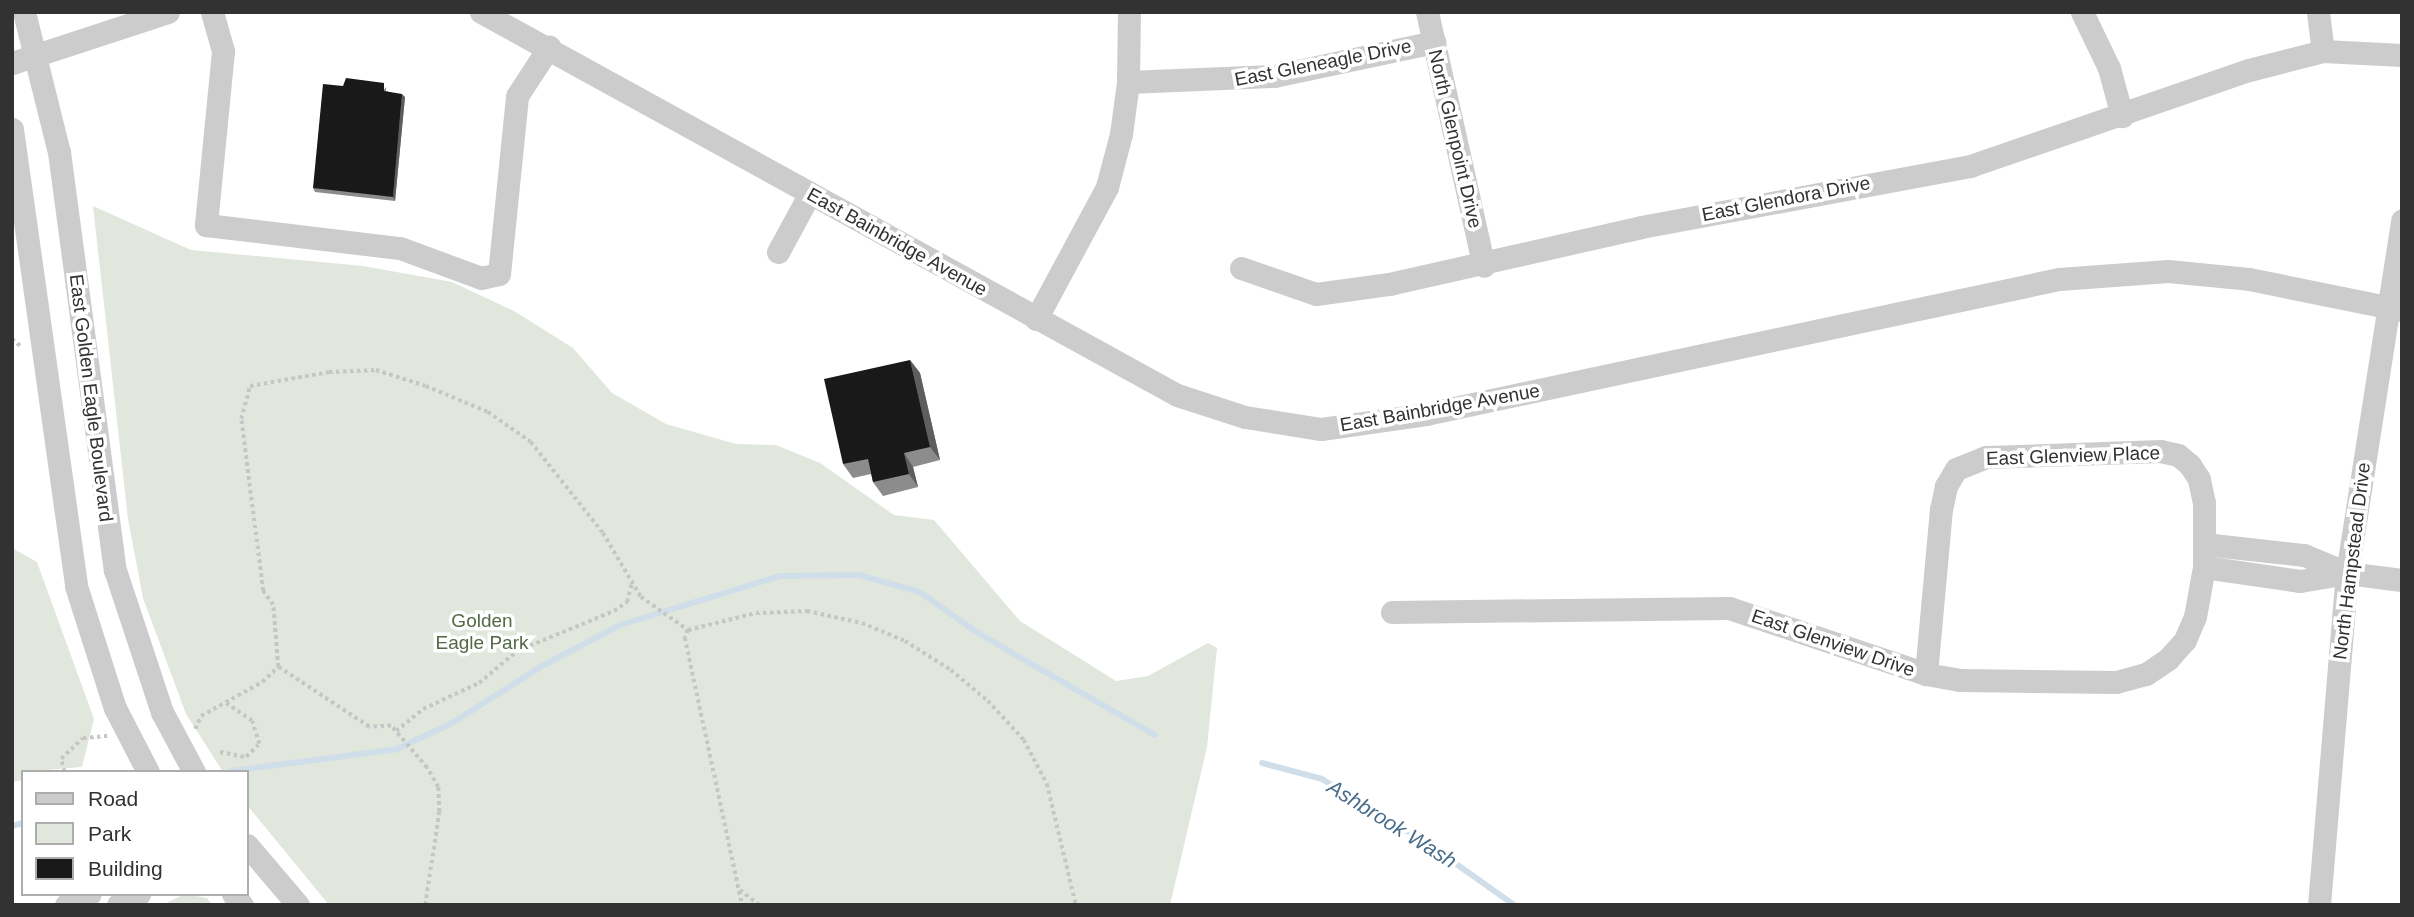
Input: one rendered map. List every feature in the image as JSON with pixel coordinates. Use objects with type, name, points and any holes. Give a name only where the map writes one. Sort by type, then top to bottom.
[{"type":"street","name":"East Golden Eagle Boulevard","points":[[24,12],[37,54],[59,152],[115,570],[162,712],[193,770]]},
{"type":"street","points":[[12,63],[168,12]]},
{"type":"street","points":[[212,12],[223,51],[206,225],[400,248],[481,278],[499,274],[517,96],[549,47]]},
{"type":"street","name":"East Bainbridge Avenue","points":[[481,12],[549,47],[1177,395],[1245,417],[1321,429],[1426,414],[2059,278],[2168,271],[2249,279],[2394,309]]},
{"type":"street","points":[[1036,319],[1107,187],[1121,134],[1128,82],[1129,12]]},
{"type":"street","name":"North Glenpoint Drive","points":[[1427,12],[1484,266]]},
{"type":"street","points":[[2082,12],[2109,68],[2122,116]]},
{"type":"street","points":[[2318,12],[2323,51]]},
{"type":"street","name":"East Gleneagle Drive","points":[[1128,82],[1274,76],[1434,42]]},
{"type":"street","name":"East Glendora Drive","points":[[1241,268],[1316,294],[1484,266],[1641,226],[1970,166],[2122,116],[2249,70],[2323,51],[2402,55]]},
{"type":"street","points":[[12,130],[76,586],[94,650],[127,731],[147,770]]},
{"type":"street","points":[[778,252],[810,192]]},
{"type":"street","name":"North Hampstead Drive","points":[[2319,905],[2347,573],[2394,309],[2402,220]]},
{"type":"street","name":"East Glenview Place","points":[[1926,674],[1941,509],[1946,486],[1956,469],[1970,461],[2148,452],[2178,456],[2190,465],[2203,490],[2204,567]]},
{"type":"street","points":[[2204,544],[2304,555],[2347,573],[2402,580]]},
{"type":"street","points":[[2204,567],[2300,581],[2347,573]]},
{"type":"street","name":"East Glenview Drive","points":[[1392,612],[1729,608],[1926,674],[1959,680],[2116,682],[2147,674],[2185,639],[2195,617],[2204,567]]},
{"type":"street","points":[[248,846],[298,905]]},
{"type":"street","points":[[66,905],[86,896]]},
{"type":"street","points":[[118,905],[135,896]]},
{"type":"path","points":[[12,339],[17,344]]},
{"type":"path","points":[[278,667],[273,605],[263,591],[241,419],[250,386],[328,372],[376,370],[488,412],[531,442],[603,533],[641,597],[688,630],[756,613],[807,611],[862,623],[905,641],[951,670],[988,701],[1024,740],[1047,784],[1076,905]]},
{"type":"path","points":[[396,731],[423,709],[479,683],[517,650],[614,611],[627,601],[632,582]]},
{"type":"path","points":[[688,630],[685,638],[742,905]]},
{"type":"path","points":[[195,731],[201,716],[278,667]]},
{"type":"path","points":[[278,667],[369,727],[391,726],[438,787],[439,812],[425,905]]},
{"type":"path","points":[[220,752],[246,757],[259,744],[252,720],[225,703]]},
{"type":"path","points":[[64,770],[61,760],[83,738],[127,731]]},
{"type":"path","points":[[740,890],[759,905]]},
{"type":"green space","name":"Golden Eagle Park","points":[[93,206],[191,250],[363,266],[452,282],[514,311],[573,348],[612,393],[666,424],[736,444],[776,445],[820,463],[894,515],[934,520],[1020,621],[1116,681],[1148,676],[1208,643],[1217,648],[1207,747],[1170,905],[329,905],[248,806],[248,770],[222,770],[186,714],[143,598],[128,519]]},
{"type":"green space","points":[[12,548],[37,562],[94,719],[82,767],[21,770],[21,780],[12,782]]},
{"type":"green space","points":[[181,896],[196,896],[207,898],[212,905],[162,905]]},
{"type":"building","points":[[346,78],[384,83],[384,91],[402,94],[393,197],[313,188],[323,84],[343,86]]},
{"type":"building","points":[[910,360],[930,447],[904,453],[909,474],[873,482],[868,459],[843,464],[824,379]]},
{"type":"waterway","points":[[239,770],[397,749],[452,723],[542,666],[620,625],[780,576],[859,575],[920,592],[978,633],[1155,735]]},
{"type":"waterway","name":"Ashbrook Wash","points":[[1262,763],[1322,779],[1428,844],[1514,905]]},
{"type":"waterway","points":[[12,826],[21,824]]}]
